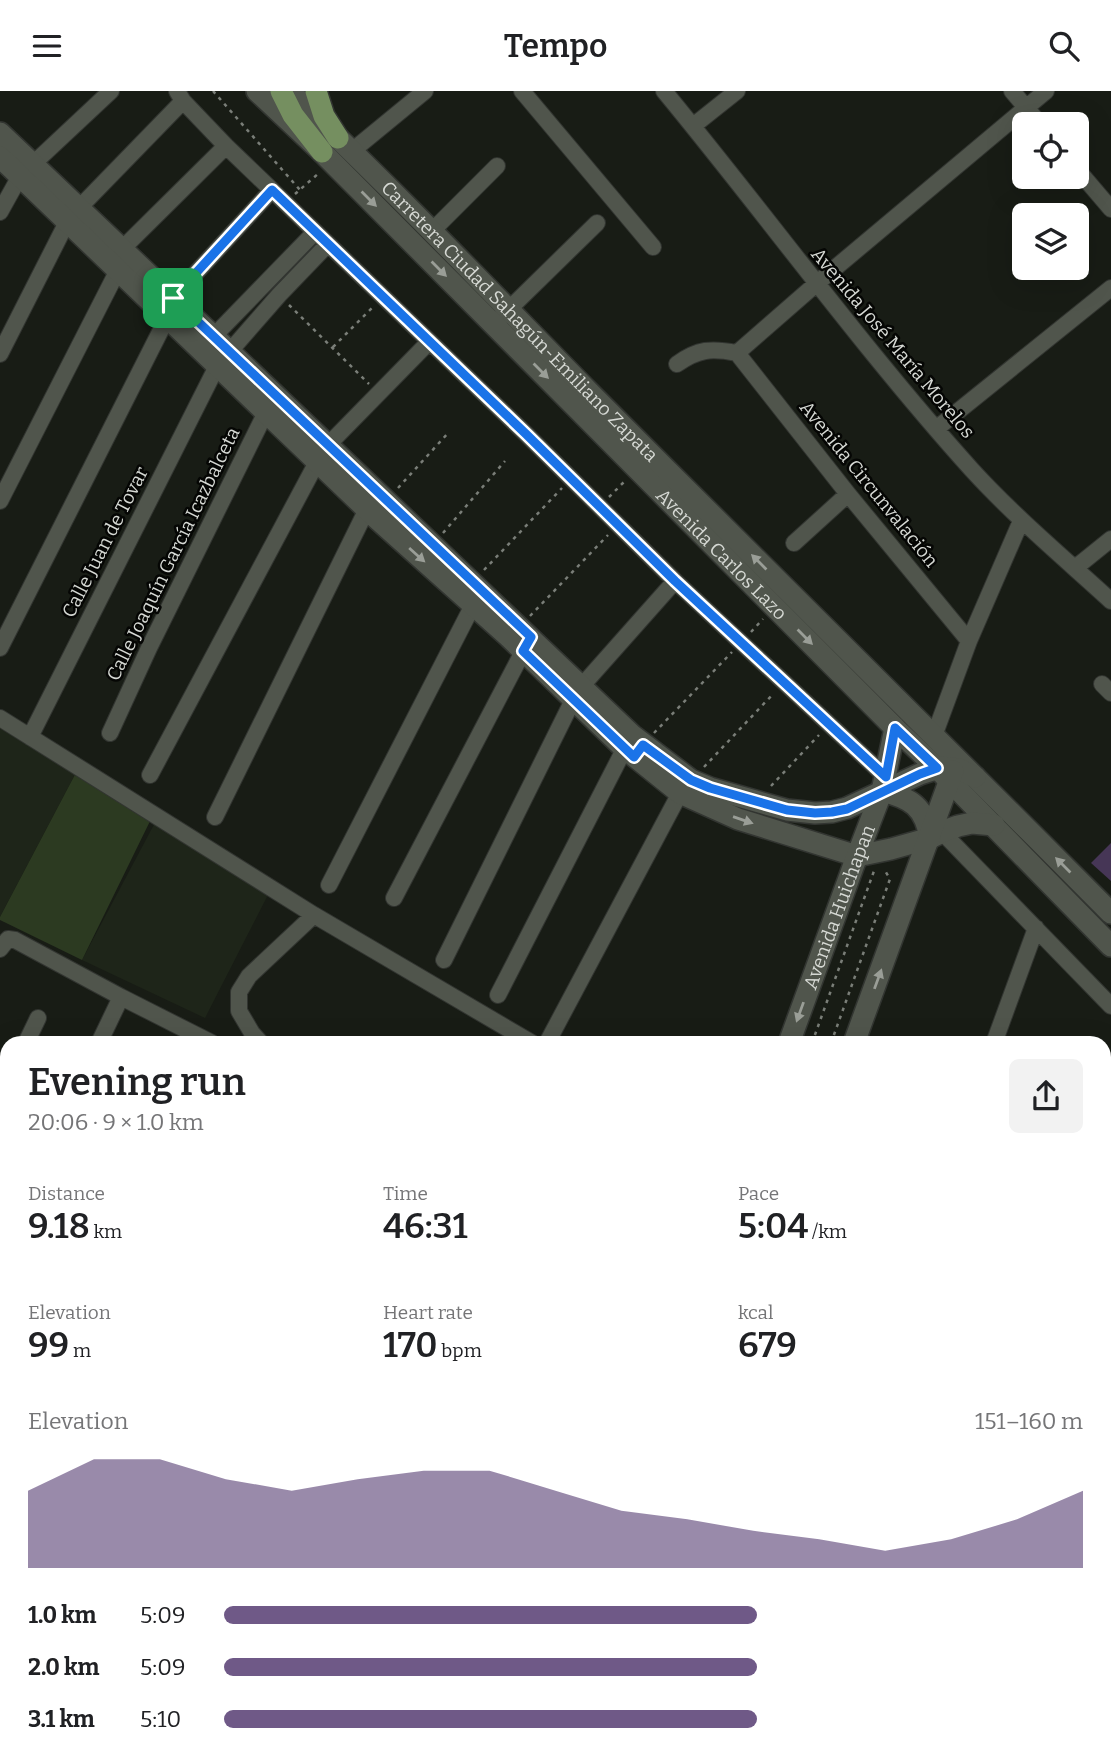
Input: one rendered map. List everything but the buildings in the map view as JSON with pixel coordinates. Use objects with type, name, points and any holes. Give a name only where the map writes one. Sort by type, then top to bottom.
[{"type":"main road","points":[[281,91],[293,115],[325,161]]},
{"type":"main road","points":[[316,91],[324,115],[345,144]]},
{"type":"street","points":[[0,212],[27,170],[111,91]]},
{"type":"street","points":[[257,91],[325,161]]},
{"type":"street","name":"Carretera Ciudad Sahagún-Emiliano Zapata","points":[[289,91],[432,231],[501,316],[934,736],[949,774]]},
{"type":"street","points":[[345,144],[425,91]]},
{"type":"street","points":[[522,91],[653,247]]},
{"type":"street","name":"Avenida José María Morelos","points":[[664,91],[936,429],[1021,521],[1111,601]]},
{"type":"street","points":[[693,126],[737,91]]},
{"type":"street","points":[[1012,91],[1030,112]]},
{"type":"street","points":[[677,365],[698,352],[723,350],[737,353],[816,283],[1046,91]]},
{"type":"street","points":[[0,354],[73,215],[180,96],[226,146],[675,581],[746,636],[784,683],[901,796],[914,804],[928,828],[936,829],[1111,1006]]},
{"type":"street","points":[[0,133],[27,170],[73,215],[118,270],[213,337],[223,359]]},
{"type":"street","points":[[123,249],[226,146]]},
{"type":"street","points":[[0,157],[27,170]]},
{"type":"street","name":"Avenida Carlos Lazo","points":[[325,161],[501,316],[894,734],[949,774],[993,825],[1111,946]]},
{"type":"street","points":[[432,231],[497,166]]},
{"type":"street","points":[[1089,183],[1111,209]]},
{"type":"street","points":[[0,648],[170,308],[272,190]]},
{"type":"street","points":[[73,215],[123,249],[170,308],[377,505],[472,605],[524,638]]},
{"type":"street","points":[[501,316],[597,223]]},
{"type":"street","points":[[213,337],[315,232]]},
{"type":"street","name":"Calle Juan de Tovar","points":[[30,737],[223,359],[328,244]]},
{"type":"street","points":[[0,501],[118,270]]},
{"type":"street","points":[[936,429],[1111,288]]},
{"type":"street","points":[[150,775],[323,453],[429,342]]},
{"type":"street","name":"Avenida Circunvalación","points":[[737,353],[969,642]]},
{"type":"street","name":"Calle Joaquín García Icazbalceta","points":[[110,733],[149,648],[272,405]]},
{"type":"street","points":[[794,543],[848,494]]},
{"type":"street","points":[[377,505],[433,545],[577,693],[706,806],[857,856],[891,849],[936,829],[972,823],[993,825]]},
{"type":"street","points":[[215,817],[377,505]]},
{"type":"street","points":[[934,736],[969,642],[1021,521]]},
{"type":"street","points":[[1075,568],[1111,539]]},
{"type":"street","points":[[444,960],[577,693],[675,581]]},
{"type":"street","points":[[329,885],[472,605]]},
{"type":"street","points":[[394,898],[524,638]]},
{"type":"street","points":[[0,718],[314,915],[519,1036]]},
{"type":"street","name":"Avenida Huichapan","points":[[792,1036],[885,779],[894,734]]},
{"type":"street","points":[[498,995],[633,742]]},
{"type":"street","points":[[685,786],[710,788],[787,810],[815,813],[847,809],[885,779],[949,774],[936,829],[857,1036]]},
{"type":"street","name":"Avenida Carlos Lazo","points":[[949,774],[975,777],[1111,913]]},
{"type":"street","points":[[551,1036],[685,786]]},
{"type":"street","points":[[255,1036],[239,1011],[239,992],[249,976],[314,915]]},
{"type":"street","points":[[997,1036],[1036,928]]},
{"type":"street","points":[[0,948],[8,939],[15,940],[198,1036]]},
{"type":"street","points":[[102,1036],[121,997]]},
{"type":"street","points":[[29,1036],[38,1018]]},
{"type":"path","points":[[213,91],[302,188],[325,161]]},
{"type":"path","points":[[279,295],[379,394]]},
{"type":"path","points":[[333,347],[383,297]]},
{"type":"path","points":[[377,505],[449,432]]},
{"type":"path","points":[[433,545],[505,461]]},
{"type":"path","points":[[472,583],[571,478]]},
{"type":"path","points":[[612,494],[620,486]]},
{"type":"path","points":[[524,638],[618,525]]},
{"type":"path","points":[[633,742],[760,622]]},
{"type":"path","points":[[685,786],[784,683]]},
{"type":"path","points":[[756,802],[829,725]]},
{"type":"path","points":[[814,1036],[873,871],[884,869],[890,879],[834,1036]]},
{"type":"shaded area","points":[[0,715],[79,767],[0,917]]},
{"type":"shaded area","points":[[158,817],[271,889],[205,1018],[82,960]]},
{"type":"green space","points":[[79,767],[154,813],[82,960],[0,920]]},
{"type":"route","points":[[272,190],[675,581],[886,777],[895,728],[937,768],[847,809],[815,813],[787,810],[710,788],[691,780],[643,745],[634,757],[523,651],[531,637],[173,298],[272,190]]}]
